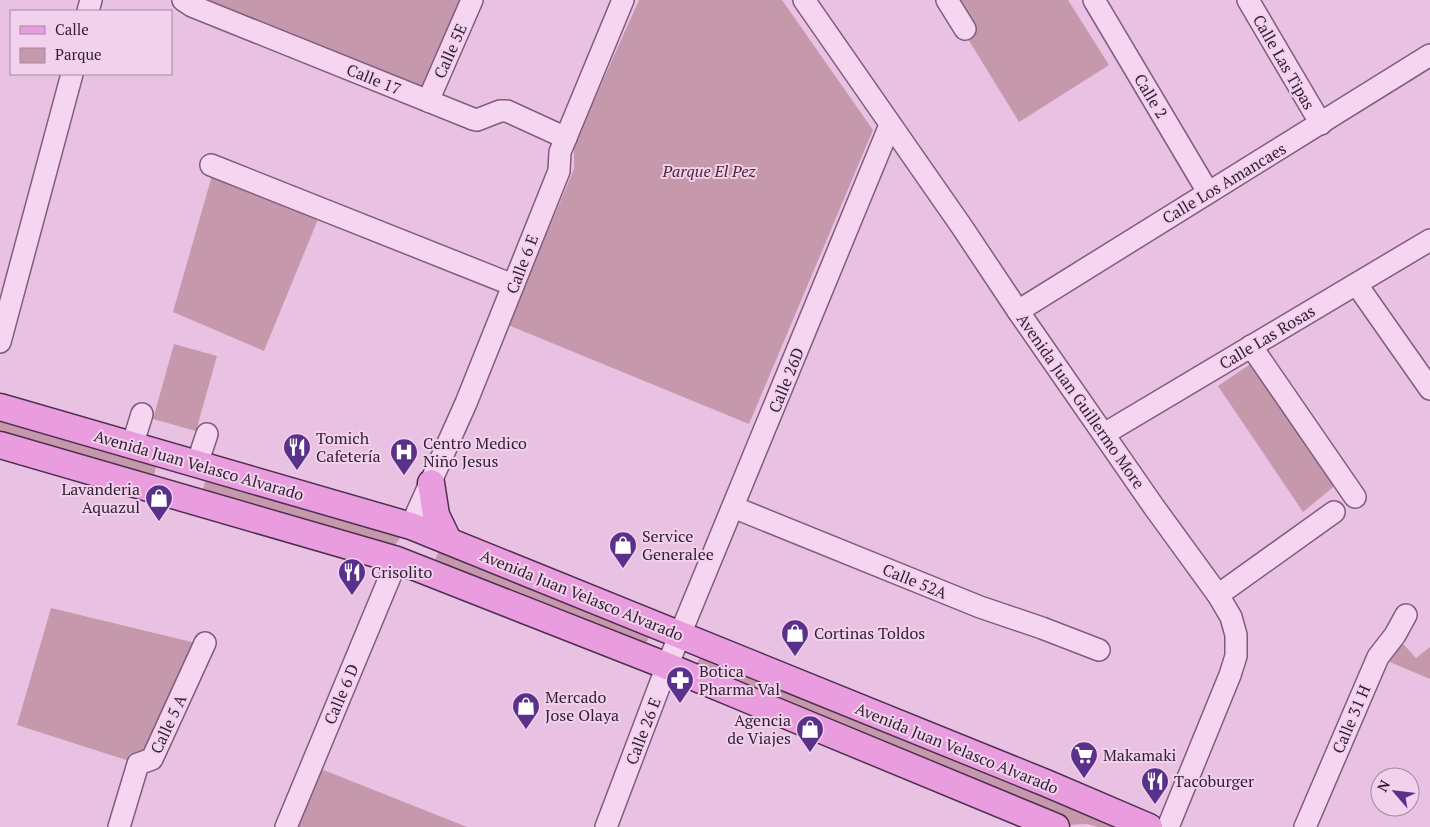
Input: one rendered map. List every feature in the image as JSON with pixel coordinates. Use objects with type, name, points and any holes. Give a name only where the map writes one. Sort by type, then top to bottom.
[{"type":"main road","name":"Avenida Juan Velasco Alvarado","points":[[0,407],[417,528],[1149,827]]},
{"type":"main road","name":"Avenida Juan Velasco Alvarado","points":[[0,445],[403,563],[668,666],[1025,821],[1056,827]]},
{"type":"main road","points":[[167,494],[187,462]]},
{"type":"main road","points":[[431,483],[436,515],[448,540]]},
{"type":"main road","points":[[403,563],[417,528]]},
{"type":"street","name":"Calle 5E","points":[[428,101],[472,0]]},
{"type":"street","name":"Calle 6 E","points":[[417,528],[431,483],[466,403],[559,171],[560,152],[624,0]]},
{"type":"street","name":"Avenida Juan Guillermo More","points":[[804,0],[1154,507],[1218,595],[1231,617],[1236,635],[1236,656],[1168,827]]},
{"type":"street","points":[[947,0],[965,30]]},
{"type":"street","name":"Calle 2","points":[[1094,0],[1208,192]]},
{"type":"street","name":"Calle Las Tipas","points":[[1248,0],[1321,124]]},
{"type":"street","name":"Calle 17","points":[[192,2],[477,120],[500,111],[507,111],[566,138]]},
{"type":"street","name":"Calle Los Amancaes","points":[[1018,311],[1430,56]]},
{"type":"street","points":[[0,342],[72,75]]},
{"type":"street","name":"Calle 26D","points":[[680,634],[890,125]]},
{"type":"street","points":[[211,164],[513,285]]},
{"type":"street","name":"Calle Las Rosas","points":[[1104,434],[1430,240]]},
{"type":"street","points":[[1357,285],[1430,389]]},
{"type":"street","points":[[1251,346],[1355,496]]},
{"type":"street","points":[[132,446],[142,414]]},
{"type":"street","points":[[187,462],[208,434]]},
{"type":"street","name":"Calle 52A","points":[[733,507],[980,608],[1042,628],[1099,650]]},
{"type":"street","points":[[1218,595],[1334,512]]},
{"type":"street","name":"Calle 6 D","points":[[286,827],[403,563]]},
{"type":"street","name":"Calle 31 H","points":[[1305,827],[1378,657],[1395,635],[1406,615]]},
{"type":"street","name":"Calle 26 E","points":[[606,827],[680,634]]},
{"type":"street","name":"Calle 5 A","points":[[119,827],[138,764],[152,760],[205,643]]},
{"type":"green space","points":[[209,0],[468,0],[429,93],[211,3]]},
{"type":"green space","name":"Parque El Pez","points":[[639,0],[782,0],[873,130],[749,424],[508,325],[574,169],[574,145]]},
{"type":"green space","points":[[944,0],[1068,0],[1109,65],[1019,122]]},
{"type":"green space","points":[[213,172],[321,212],[264,351],[173,312]]},
{"type":"green space","points":[[174,344],[217,356],[196,431],[153,419]]},
{"type":"green space","points":[[1252,363],[1337,484],[1303,512],[1218,386]]},
{"type":"green space","points":[[0,420],[156,467],[153,480],[0,438]]},
{"type":"green space","points":[[206,479],[403,534],[392,549],[200,498]]},
{"type":"green space","points":[[442,543],[651,633],[643,649],[433,565]]},
{"type":"green space","points":[[51,608],[196,643],[145,766],[17,725]]},
{"type":"green space","points":[[1395,635],[1416,658],[1430,647],[1430,679],[1378,657]]},
{"type":"green space","points":[[703,653],[1129,827],[1098,827],[1087,824],[1069,825],[694,667]]},
{"type":"green space","points":[[321,769],[467,827],[298,827]]},
{"type":"place","name":"Tomich Cafetería","points":[[297,471]]},
{"type":"place","name":"Centro Medico Niño Jesus","points":[[404,476]]},
{"type":"place","name":"Lavanderia Aquazul","points":[[159,522]]},
{"type":"place","name":"Service Generalee","points":[[623,569]]},
{"type":"place","name":"Crisolito","points":[[352,596]]},
{"type":"place","name":"Cortinas Toldos","points":[[795,657]]},
{"type":"place","name":"Botica Pharma Val","points":[[680,704]]},
{"type":"place","name":"Mercado Jose Olaya","points":[[526,730]]},
{"type":"place","name":"Agencia de Viajes","points":[[810,753]]},
{"type":"place","name":"Makamaki","points":[[1084,779]]},
{"type":"place","name":"Tacoburger","points":[[1155,805]]}]
